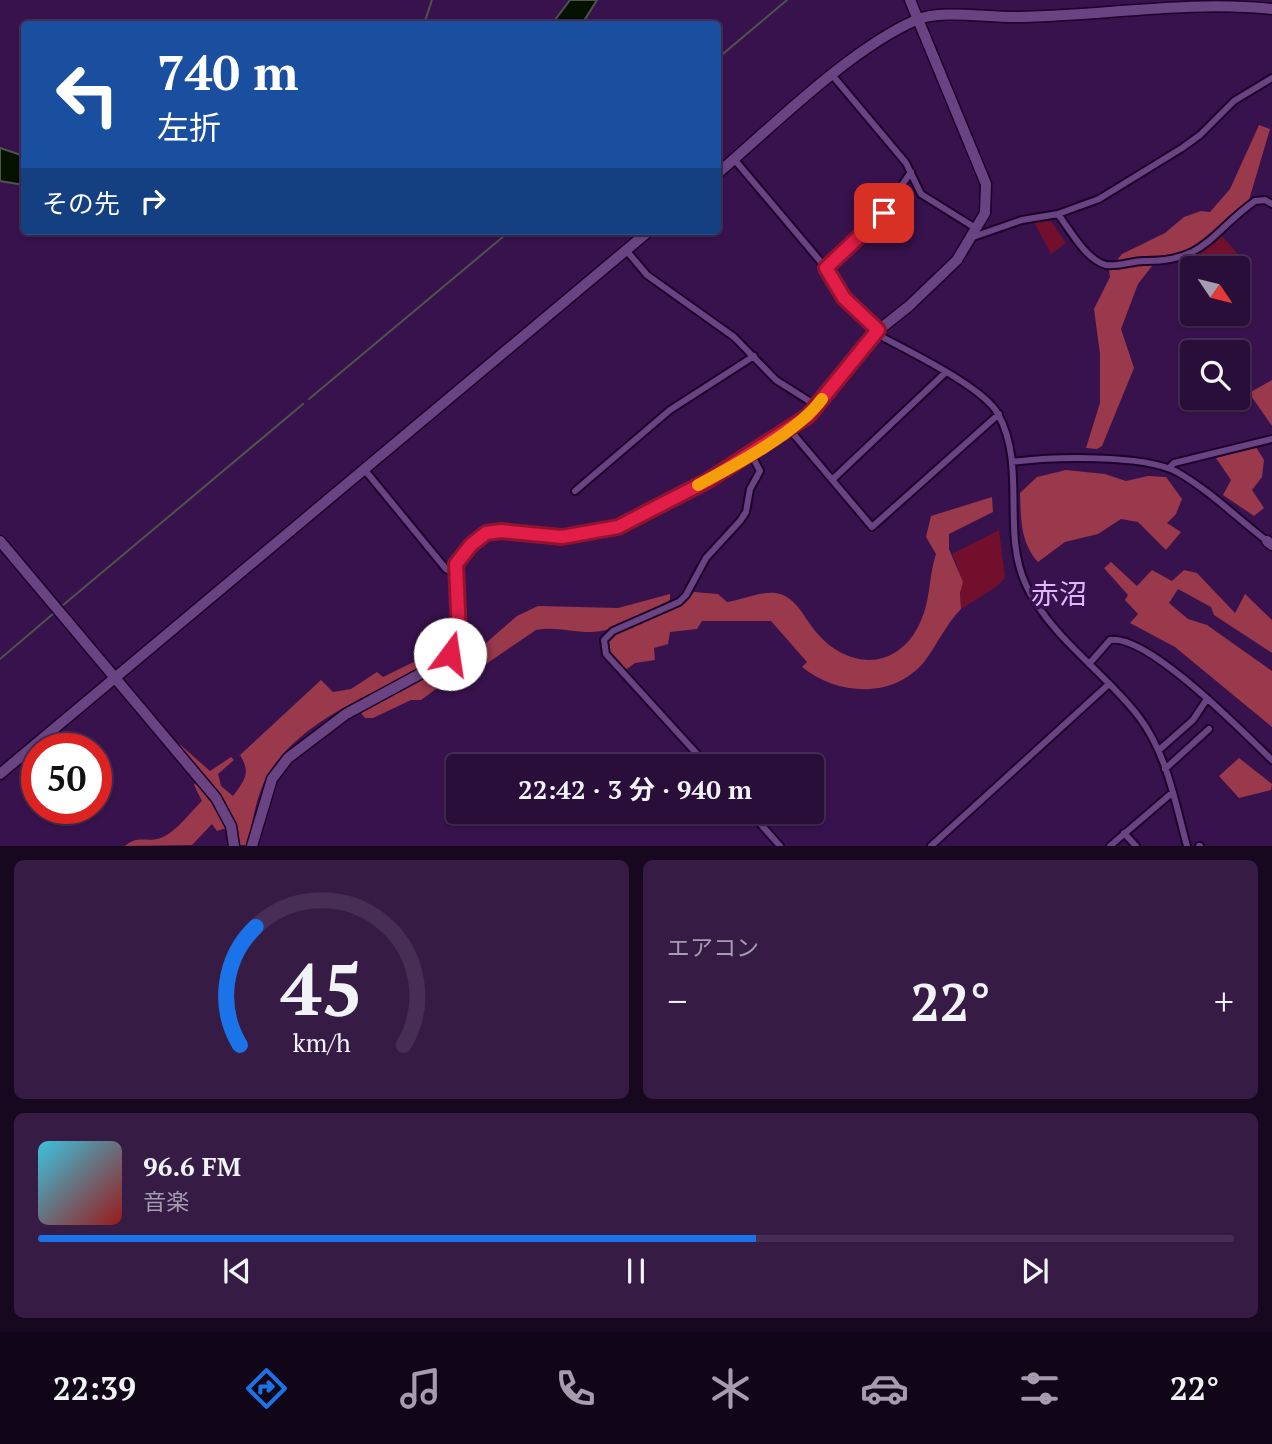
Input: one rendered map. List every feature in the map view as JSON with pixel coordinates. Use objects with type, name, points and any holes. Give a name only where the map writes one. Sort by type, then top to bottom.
[{"type":"street","points":[[252,845],[272,779],[288,758],[346,714],[431,668],[450,654],[459,635],[454,573],[458,560],[486,533],[501,531],[562,537],[618,527],[751,454],[790,430],[817,406],[877,331],[909,306],[951,266],[975,233],[987,201],[986,184],[910,0]]},
{"type":"street","points":[[721,170],[861,53],[917,19],[928,16],[1018,17],[1219,4],[1272,9]]},
{"type":"street","points":[[833,76],[911,172],[921,194],[975,233]]},
{"type":"street","points":[[975,233],[1021,220],[1058,214],[1100,199],[1167,159],[1200,135],[1234,101],[1272,78]]},
{"type":"street","points":[[734,159],[826,268],[844,298],[877,331],[981,395],[999,414],[1012,462],[1015,541],[1025,583],[1043,613],[1139,717],[1159,750],[1187,845]]},
{"type":"street","points":[[826,268],[877,221],[911,172]]},
{"type":"street","points":[[1058,214],[1090,255],[1108,266],[1164,262],[1180,257],[1207,245],[1255,201],[1265,200],[1272,204]]},
{"type":"street","points":[[0,774],[644,235]]},
{"type":"street","points":[[626,250],[646,275],[734,337],[776,380],[817,406]]},
{"type":"street","points":[[575,491],[670,410],[754,356]]},
{"type":"street","points":[[832,480],[945,373]]},
{"type":"street","points":[[790,430],[872,527],[999,414]]},
{"type":"street","points":[[1169,468],[1174,464],[1272,439]]},
{"type":"street","points":[[697,754],[606,654],[604,640],[612,631],[678,602],[686,595],[706,558],[746,512],[750,489],[760,471],[751,454]]},
{"type":"street","points":[[1012,462],[1038,459],[1097,460],[1147,463],[1169,468],[1269,543]]},
{"type":"street","points":[[364,469],[446,569],[454,573]]},
{"type":"street","points":[[0,541],[222,806],[231,826],[234,845]]},
{"type":"street","points":[[1089,664],[1110,640],[1122,639],[1169,666],[1272,760]]},
{"type":"street","points":[[931,845],[1109,684]]},
{"type":"street","points":[[1159,750],[1194,720],[1206,699]]},
{"type":"street","points":[[1165,769],[1209,729]]},
{"type":"street","points":[[1110,845],[1173,792]]},
{"type":"street","points":[[761,824],[780,845]]},
{"type":"street","points":[[1124,833],[1136,845]]},
{"type":"shaded area","points":[[570,0],[597,0],[584,21],[554,21]]},
{"type":"shaded area","points":[[1259,125],[1270,129],[1249,200],[1225,225],[1196,248],[1156,261],[1138,284],[1121,329],[1134,368],[1102,446],[1097,449],[1086,448],[1100,403],[1100,354],[1094,309],[1110,277],[1109,270],[1122,254],[1165,233],[1184,217],[1201,211],[1210,212],[1230,189]]},
{"type":"shaded area","points":[[0,148],[21,155],[21,184],[0,181]]},
{"type":"shaded area","points":[[1051,221],[1066,243],[1051,254],[1034,222]]},
{"type":"shaded area","points":[[1222,236],[1240,256],[1188,256],[1210,247]]},
{"type":"shaded area","points":[[1272,380],[1272,426],[1250,394]]},
{"type":"shaded area","points":[[1256,447],[1264,460],[1262,477],[1252,490],[1264,508],[1254,516],[1223,495],[1231,480],[1216,458]]},
{"type":"shaded area","points":[[1066,470],[1105,474],[1126,481],[1148,476],[1166,477],[1182,499],[1176,514],[1167,523],[1181,532],[1166,550],[1138,522],[1121,519],[1098,534],[1065,542],[1038,562],[1025,538],[1020,493],[1037,477]]},
{"type":"shaded area","points":[[992,497],[993,512],[949,534],[949,549],[963,582],[960,593],[961,609],[924,662],[896,683],[881,688],[848,688],[816,676],[802,667],[807,662],[771,621],[702,621],[697,629],[670,632],[668,644],[654,648],[655,660],[635,663],[624,671],[606,646],[609,639],[616,634],[685,601],[694,592],[718,594],[727,602],[774,593],[791,600],[816,632],[841,653],[869,660],[883,658],[908,642],[922,618],[936,554],[926,537],[931,516]]},
{"type":"shaded area","points":[[999,530],[1005,578],[996,587],[961,609],[960,576],[952,554]]},
{"type":"shaded area","points":[[1111,562],[1137,586],[1152,570],[1172,581],[1184,570],[1197,573],[1235,613],[1245,594],[1272,620],[1272,653],[1214,615],[1211,607],[1178,589],[1169,603],[1188,619],[1207,625],[1272,671],[1272,727],[1175,647],[1130,623],[1138,614],[1125,600],[1128,595],[1104,568]]},
{"type":"shaded area","points":[[670,594],[670,600],[610,629],[590,632],[536,630],[467,677],[440,686],[421,700],[411,700],[373,718],[365,718],[361,713],[364,708],[434,673],[487,642],[517,616],[538,606],[618,608]]},
{"type":"shaded area","points":[[434,652],[439,659],[327,718],[288,749],[272,768],[263,786],[247,845],[238,845],[236,830],[224,802],[174,743],[176,741],[210,771],[231,757],[234,760],[218,774],[221,786],[233,796],[246,772],[240,755],[321,680],[333,692],[351,689],[377,672],[383,677]]},
{"type":"shaded area","points":[[1239,758],[1272,784],[1271,790],[1239,798],[1219,776]]},
{"type":"shaded area","points":[[196,782],[221,816],[226,828],[217,831],[212,824],[192,845],[125,846],[130,842],[163,837],[179,825],[202,801],[194,785]]},
{"type":"waterway","points":[[425,21],[432,0]]},
{"type":"waterway","points":[[721,55],[787,0]]},
{"type":"waterway","points":[[309,399],[505,235]]},
{"type":"waterway","points":[[62,606],[303,404]]},
{"type":"waterway","points":[[0,659],[54,613]]},
{"type":"slow traffic","points":[[698,485],[790,430],[808,416],[822,399]]},
{"type":"district","name":"赤沼","points":[[1059,594]]},
{"type":"route","points":[[450,654],[459,635],[454,583],[456,564],[471,545],[486,533],[510,531],[562,537],[618,527],[728,469],[808,416],[878,330],[844,298],[826,268],[871,229],[884,213]]}]
